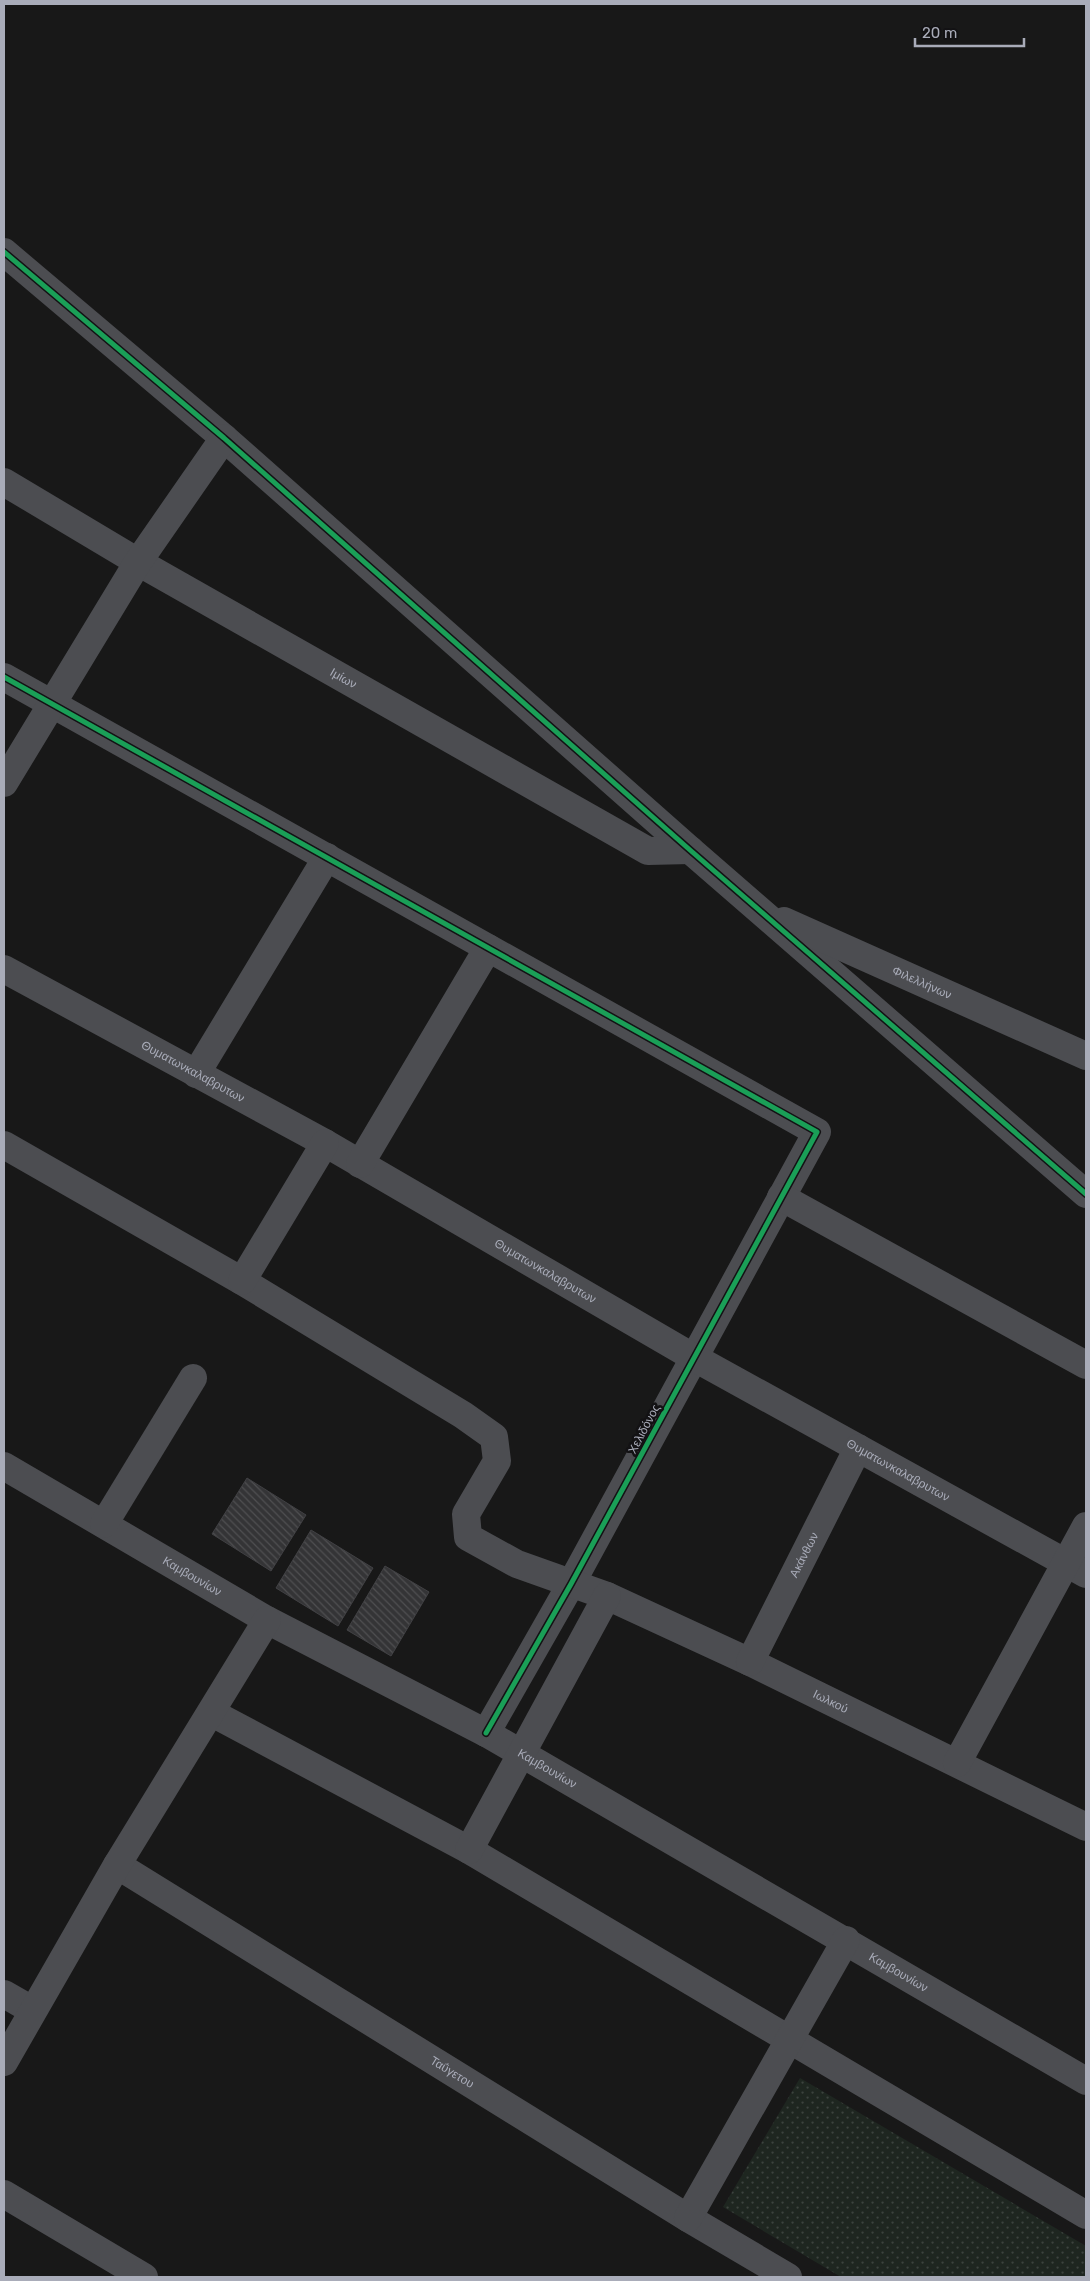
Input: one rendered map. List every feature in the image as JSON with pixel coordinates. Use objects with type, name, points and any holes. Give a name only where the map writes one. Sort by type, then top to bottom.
[{"type":"street","points":[[4,252],[224,438],[690,850],[1086,1194]]},
{"type":"street","points":[[4,783],[138,562],[224,438]]},
{"type":"street","name":"Ιμίων","points":[[4,482],[138,562],[648,851],[690,850]]},
{"type":"street","points":[[4,677],[488,948],[360,1164]]},
{"type":"street","points":[[196,1074],[327,858]]},
{"type":"street","name":"Φιλελλήνων","points":[[758,909],[1086,1056]]},
{"type":"street","name":"Χελιδόνος","points":[[486,1733],[571,1584],[817,1132],[488,948]]},
{"type":"street","name":"Θυματωνκαλαβρυτων","points":[[4,970],[324,1143],[693,1357],[1076,1568]]},
{"type":"street","points":[[4,1145],[242,1281],[324,1143]]},
{"type":"street","points":[[781,1197],[1086,1365]]},
{"type":"street","name":"Ιωλκού","points":[[242,1281],[463,1415],[494,1437],[497,1460],[466,1514],[468,1537],[517,1564],[608,1596],[750,1662],[1086,1828]]},
{"type":"street","points":[[104,1524],[193,1378]]},
{"type":"street","name":"Ακάνθων","points":[[750,1662],[858,1448]]},
{"type":"street","name":"Καμβουνίων","points":[[4,1466],[268,1620],[486,1733],[846,1940],[1086,2081]]},
{"type":"street","points":[[957,1763],[1076,1568],[1086,1526]]},
{"type":"street","points":[[469,1850],[608,1596]]},
{"type":"street","points":[[4,2062],[32,2010],[117,1865],[268,1620]]},
{"type":"street","points":[[212,1713],[469,1850],[1086,2215]]},
{"type":"street","name":"Ταΰγετου","points":[[117,1865],[688,2218],[788,2277]]},
{"type":"street","points":[[688,2218],[846,1940]]},
{"type":"street","points":[[4,1994],[32,2010]]},
{"type":"street","points":[[4,2194],[144,2277]]},
{"type":"shaded area","points":[[800,2078],[1086,2246],[1086,2277],[841,2277],[723,2207]]},
{"type":"building","points":[[247,1478],[306,1515],[271,1571],[212,1534]]},
{"type":"building","points":[[311,1530],[373,1568],[338,1626],[276,1588]]},
{"type":"building","points":[[385,1566],[429,1592],[391,1656],[347,1630]]},
{"type":"cycle path","points":[[4,252],[224,438],[690,850],[1086,1194]]},
{"type":"cycle path","points":[[4,677],[817,1132],[571,1584],[486,1733]]}]
